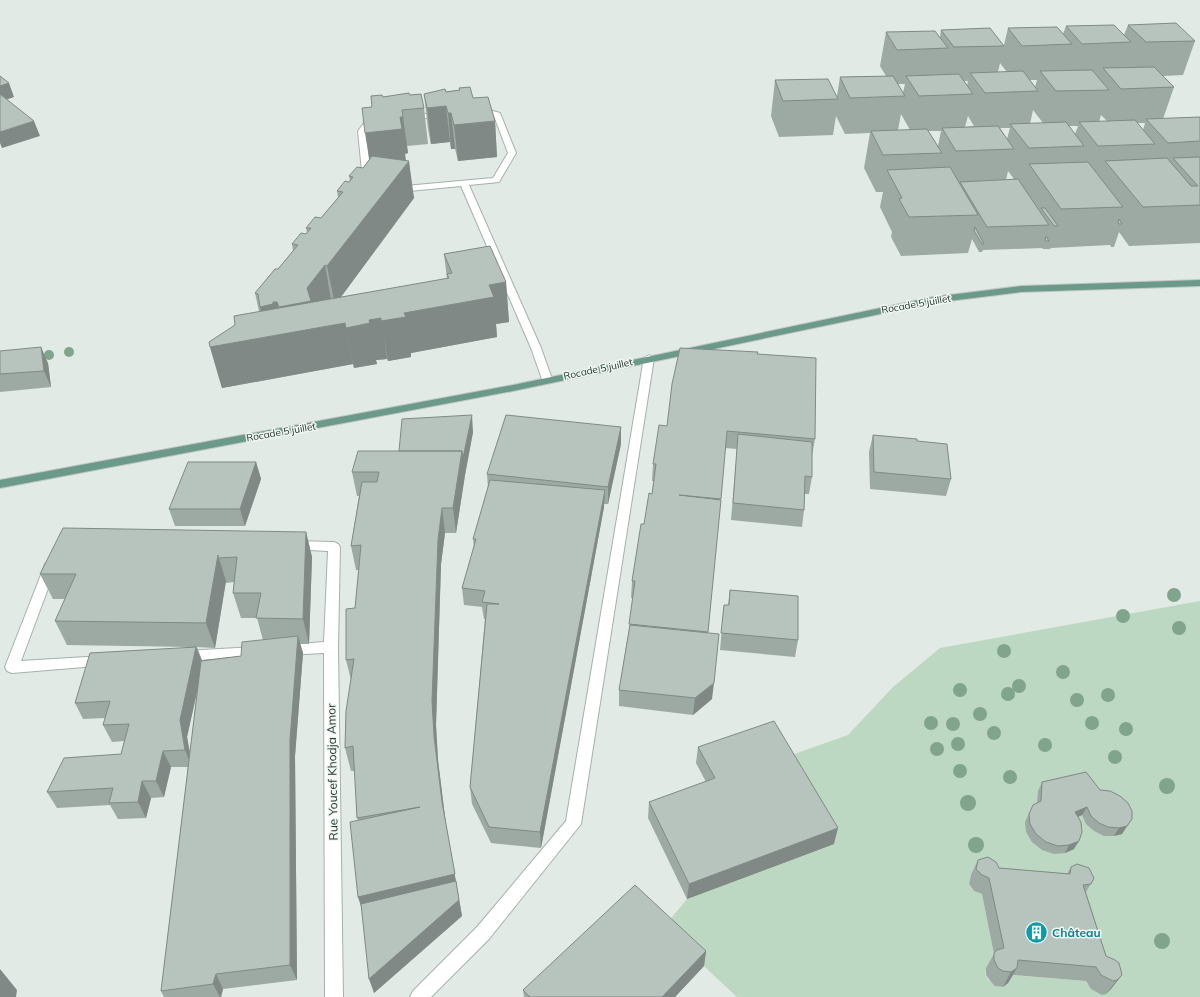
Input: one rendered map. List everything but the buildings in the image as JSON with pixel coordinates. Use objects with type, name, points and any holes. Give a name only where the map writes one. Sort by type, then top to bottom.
[{"type":"main road","name":"Rocade 5 juillet","points":[[0,484],[124,459],[328,424],[933,300],[1021,289],[1200,283]]},
{"type":"street","points":[[482,110],[490,112],[497,116],[512,153],[496,180],[464,184],[368,192],[362,131],[367,125],[379,121],[482,110]]},
{"type":"street","points":[[464,184],[536,348],[547,380]]},
{"type":"street","points":[[419,997],[483,933],[573,824],[649,358]]},
{"type":"street","name":"Rue Youcef Khodja Amor","points":[[279,546],[334,547],[331,648],[334,997]]},
{"type":"street","points":[[53,558],[12,667],[116,660]]},
{"type":"street","points":[[171,657],[331,648]]},
{"type":"green space","points":[[1200,601],[1200,997],[737,997],[663,928],[687,899],[783,758],[848,735],[893,687],[940,648]],"holes":[[[971,875],[1111,989],[1105,993],[1101,993],[1091,988],[1086,981],[1010,975],[1008,983],[1003,987],[989,981],[985,973],[990,966],[996,963],[982,894],[974,891],[969,884]]]},
{"type":"place","name":"Château","points":[[1037,932]]}]
